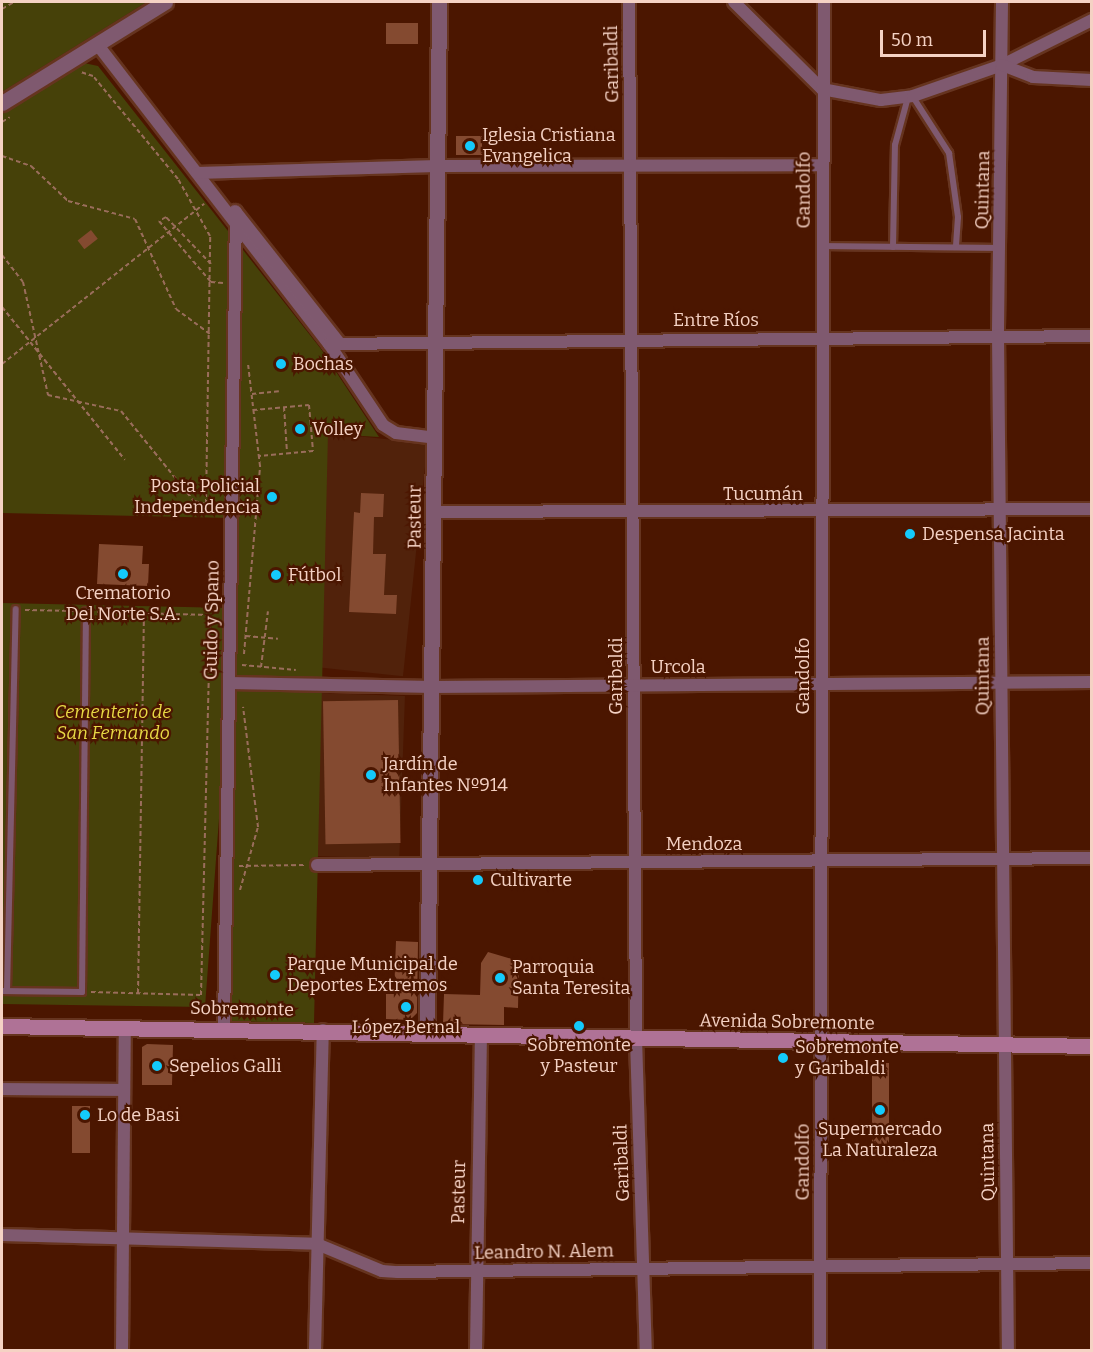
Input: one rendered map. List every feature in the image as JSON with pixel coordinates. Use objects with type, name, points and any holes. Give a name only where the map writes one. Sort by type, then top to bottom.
[{"type":"main road","name":"Sobremonte","points":[[2,1026],[481,1034]]},
{"type":"main road","name":"Avenida Sobremonte","points":[[481,1034],[636,1039],[1092,1046]]},
{"type":"street","points":[[2,103],[165,2]]},
{"type":"street","name":"Pasteur","points":[[427,1033],[440,2]]},
{"type":"street","name":"Garibaldi","points":[[628,2],[632,165],[636,1039],[646,1350]]},
{"type":"street","points":[[734,2],[822,89],[881,100],[910,97],[1002,65],[1092,20]]},
{"type":"street","name":"Gandolfo","points":[[820,1350],[824,2]]},
{"type":"street","name":"Quintana","points":[[1002,2],[998,335],[1008,1350]]},
{"type":"street","points":[[100,42],[236,212],[335,344],[383,425],[396,433],[435,438]]},
{"type":"street","points":[[1002,65],[1033,77],[1092,80]]},
{"type":"street","points":[[202,172],[438,166],[822,165]]},
{"type":"street","points":[[202,172],[214,195],[236,225],[335,344]]},
{"type":"street","name":"Guido y Spano","points":[[224,1028],[236,212]]},
{"type":"street","name":"Entre Ríos","points":[[335,344],[436,340],[1092,336]]},
{"type":"street","name":"Tucumán","points":[[435,512],[1000,512],[1092,509]]},
{"type":"street","name":"Urcola","points":[[229,683],[433,687],[1092,682]]},
{"type":"street","name":"Mendoza","points":[[317,865],[1092,858]]},
{"type":"street","points":[[122,1350],[125,1028]]},
{"type":"street","points":[[315,1350],[323,1030]]},
{"type":"street","name":"Pasteur","points":[[476,1350],[481,1034]]},
{"type":"street","points":[[2,1089],[124,1090]]},
{"type":"street","name":"Leandro N. Alem","points":[[2,1235],[124,1237],[317,1245],[382,1270],[477,1271],[1092,1263]]},
{"type":"lane","points":[[893,247],[895,145],[910,97]]},
{"type":"lane","points":[[910,97],[949,153],[958,217],[956,248]]},
{"type":"lane","points":[[822,246],[1000,248]]},
{"type":"lane","points":[[16,609],[4,991],[82,992],[86,611]]},
{"type":"path","points":[[2,9],[14,2]]},
{"type":"path","points":[[2,255],[22,282],[48,395],[124,414],[194,501],[203,505],[208,497],[211,239],[178,179],[93,76],[84,72],[71,78]]},
{"type":"path","points":[[2,122],[11,116]]},
{"type":"path","points":[[2,156],[31,166],[68,201],[132,217],[176,309],[210,334]]},
{"type":"path","points":[[2,364],[214,195]]},
{"type":"path","points":[[2,307],[124,460]]},
{"type":"path","points":[[252,394],[279,391]]},
{"type":"path","points":[[253,410],[309,405],[313,451],[259,456]]},
{"type":"path","points":[[284,407],[288,453]]},
{"type":"path","points":[[16,609],[210,615],[201,995],[82,992]]},
{"type":"path","points":[[261,667],[268,611]]},
{"type":"path","points":[[138,993],[144,613]]},
{"type":"path","points":[[246,636],[278,639]]},
{"type":"path","points":[[226,866],[317,865]]},
{"type":"shaded area","points":[[328,433],[427,443],[403,676],[304,666]]},
{"type":"shaded area","points":[[321,693],[405,696],[399,859],[315,856]]},
{"type":"green space","points":[[2,2],[147,2],[2,92]]},
{"type":"green space","name":"Cementerio de San Fernando","points":[[84,63],[98,66],[321,349],[379,437],[328,434],[314,1023],[224,1021],[228,698],[205,1007],[2,1004],[2,603],[230,608],[231,518],[2,513],[2,114]]},
{"type":"building","points":[[386,23],[418,23],[418,44],[386,44]]},
{"type":"building","name":"Iglesia Cristiana Evangelica","points":[[456,136],[484,136],[484,155],[456,155]]},
{"type":"building","points":[[91,230],[98,239],[84,249],[78,240]]},
{"type":"building","points":[[361,493],[384,494],[383,517],[374,517],[373,554],[386,554],[384,595],[397,595],[396,614],[349,612],[354,512],[360,513]]},
{"type":"building","name":"Crematorio Del Norte S.A.","points":[[99,544],[143,546],[142,564],[149,564],[148,586],[97,584]]},
{"type":"building","points":[[398,700],[400,843],[326,844],[323,701]]},
{"type":"building","points":[[396,941],[418,942],[417,1013],[410,1020],[386,1019],[386,994],[394,994]]},
{"type":"building","name":"Parroquia Santa Teresita","points":[[488,952],[519,961],[518,1008],[504,1007],[504,1025],[443,1024],[444,994],[480,995],[481,963]]},
{"type":"building","name":"Sepelios Galli","points":[[147,1044],[173,1045],[172,1085],[142,1085],[142,1047]]},
{"type":"building","name":"Supermercado La Naturaleza","points":[[872,1063],[889,1063],[889,1157],[872,1157]]},
{"type":"building","points":[[72,1106],[90,1106],[90,1153],[72,1153]]},
{"type":"place","name":"Iglesia Cristiana Evangelica","points":[[470,146]]},
{"type":"place","name":"Bochas","points":[[281,364]]},
{"type":"place","name":"Volley","points":[[300,429]]},
{"type":"place","name":"Posta Policial Independencia","points":[[272,497]]},
{"type":"place","name":"Despensa Jacinta","points":[[910,534]]},
{"type":"place","name":"Crematorio Del Norte S.A.","points":[[123,574]]},
{"type":"place","name":"Fútbol","points":[[276,575]]},
{"type":"place","name":"Jardín de Infantes Nº914","points":[[371,775]]},
{"type":"place","name":"Cultivarte","points":[[478,880]]},
{"type":"place","name":"Parque Municipal de Deportes Extremos","points":[[275,975]]},
{"type":"place","name":"Parroquia Santa Teresita","points":[[500,978]]},
{"type":"place","name":"López Bernal","points":[[406,1007]]},
{"type":"place","name":"Sobremonte y Pasteur","points":[[579,1026]]},
{"type":"place","name":"Sobremonte y Garibaldi","points":[[783,1058]]},
{"type":"place","name":"Sepelios Galli","points":[[157,1066]]},
{"type":"place","name":"Supermercado La Naturaleza","points":[[880,1110]]},
{"type":"place","name":"Lo de Basi","points":[[85,1115]]}]
